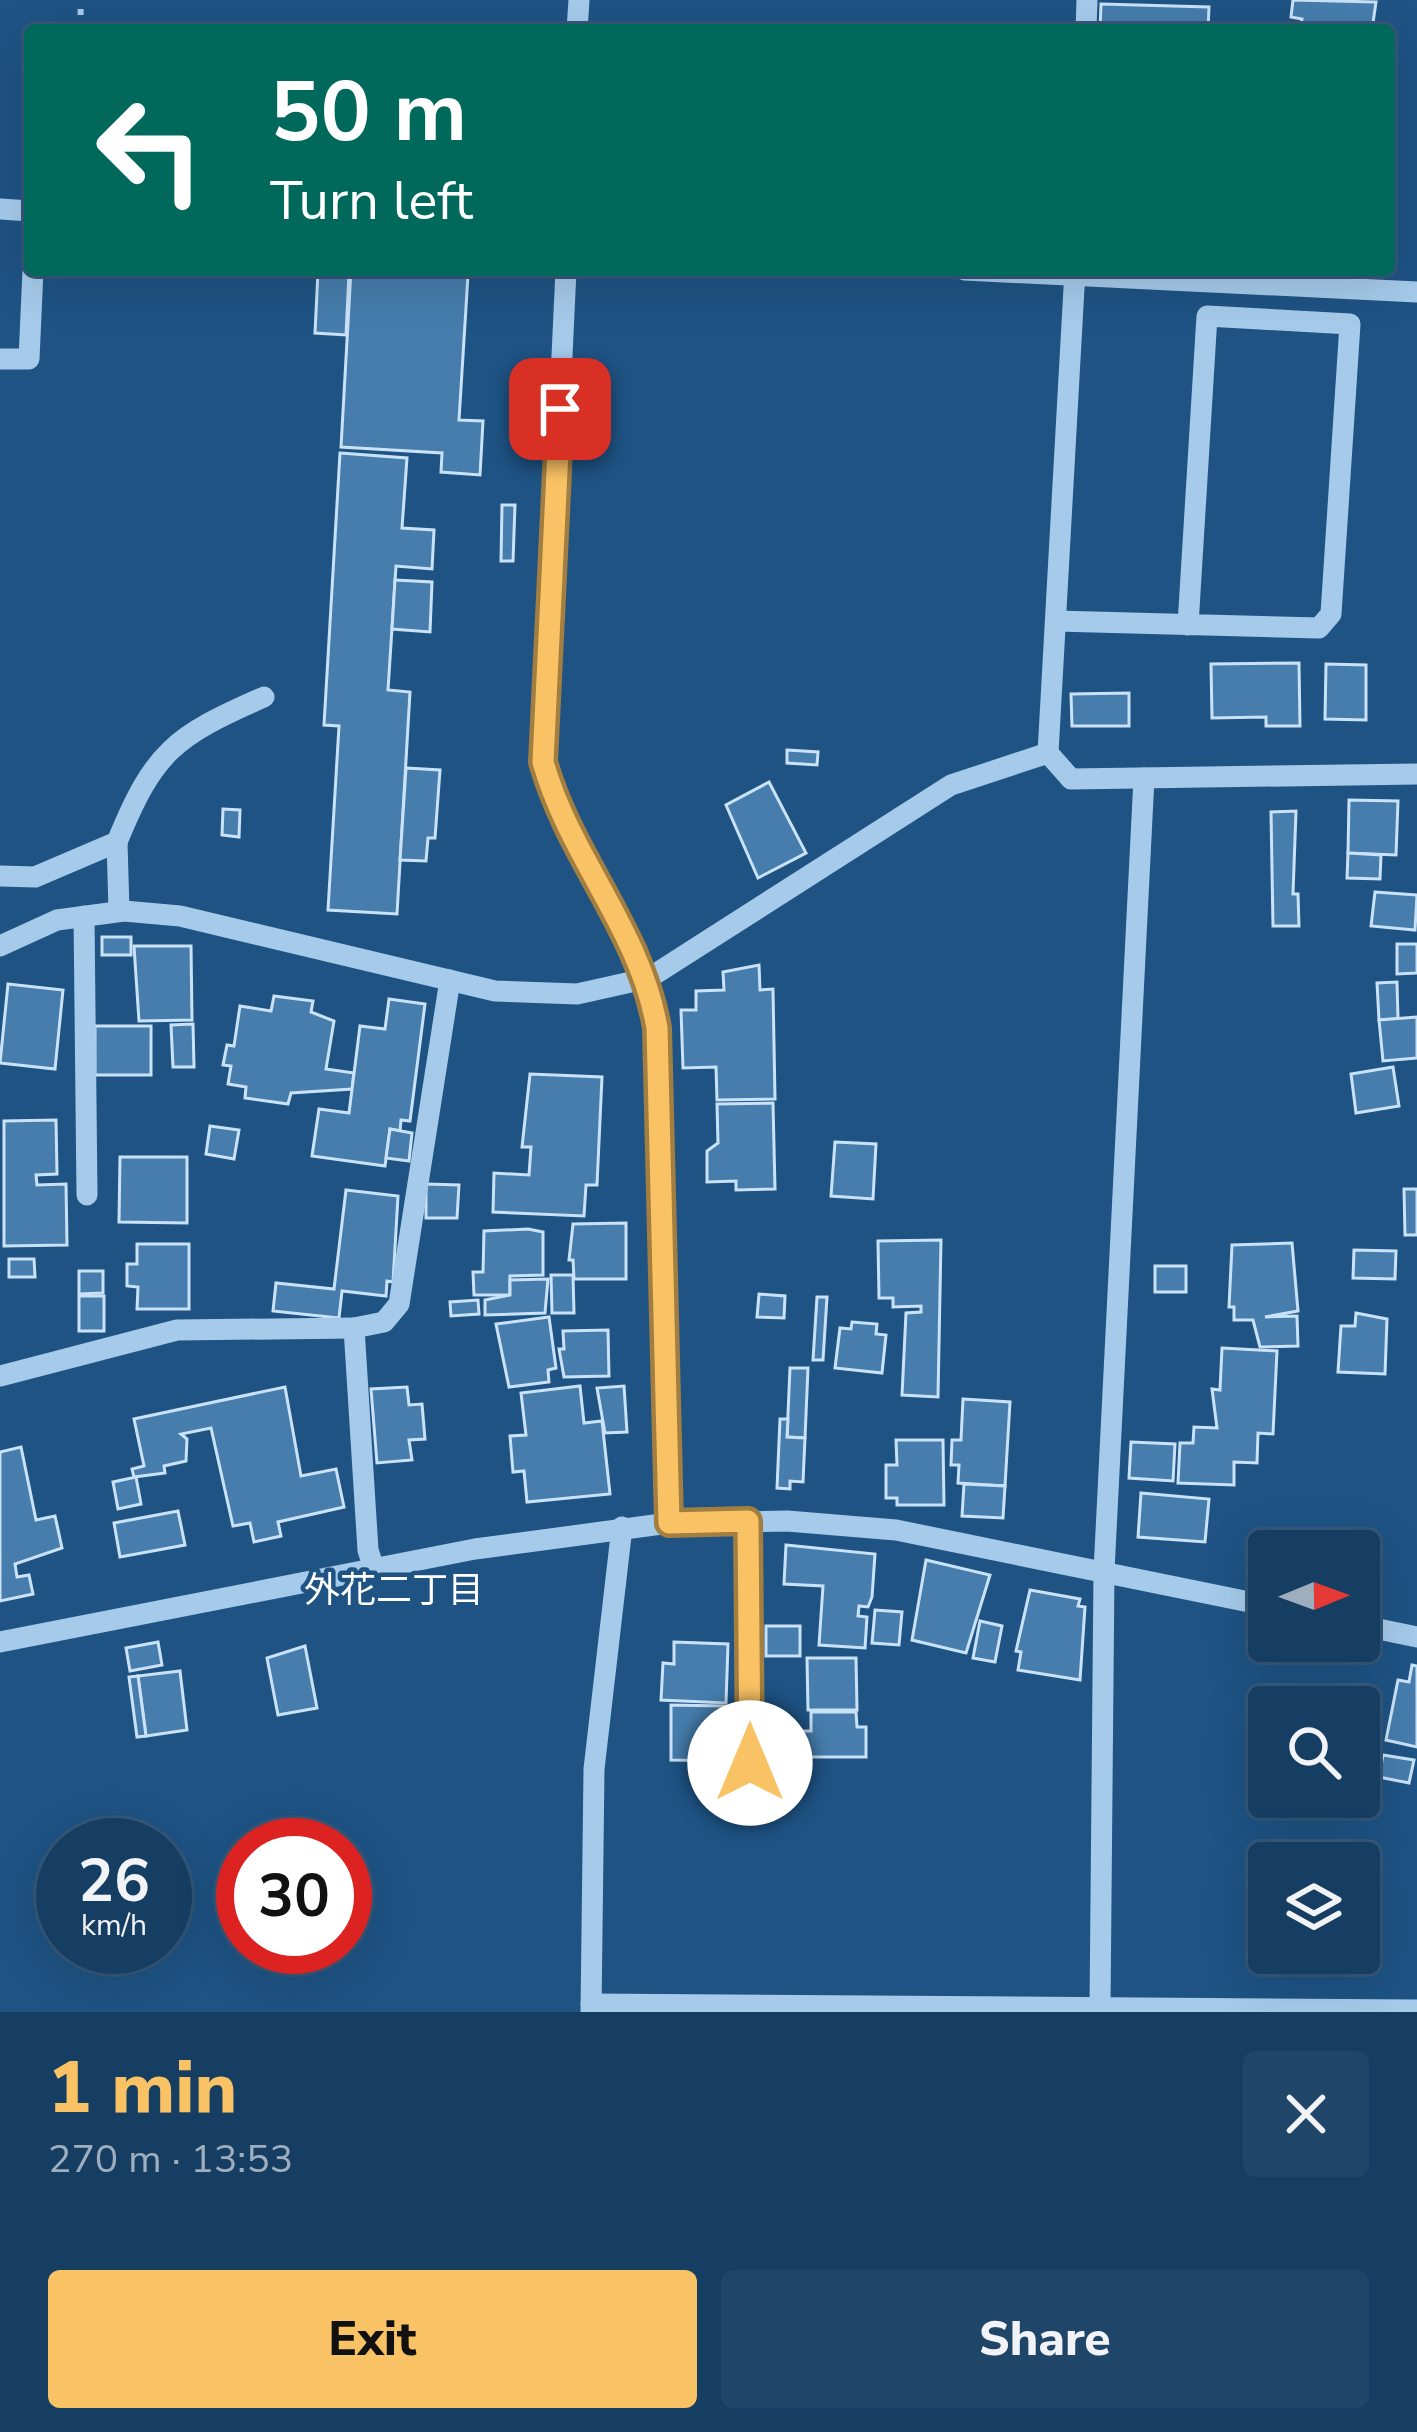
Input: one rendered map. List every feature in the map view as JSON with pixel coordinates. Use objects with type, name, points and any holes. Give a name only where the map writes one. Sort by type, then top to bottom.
[{"type":"street","points":[[0,358],[29,359],[33,276]]},
{"type":"street","points":[[566,276],[543,762],[554,802],[649,978],[657,1028],[669,1523]]},
{"type":"street","points":[[1074,276],[1048,753],[1071,778],[1417,774]]},
{"type":"street","points":[[1128,276],[1417,292]]},
{"type":"street","points":[[1056,621],[1189,625],[1319,628],[1330,614],[1350,324],[1207,316],[1189,625]]},
{"type":"street","points":[[118,911],[117,842],[144,775],[201,724],[264,697]]},
{"type":"street","points":[[0,946],[57,920],[118,911],[180,916],[495,991],[577,994],[649,978],[951,785],[1048,753]]},
{"type":"street","points":[[1100,2008],[1104,1571],[1144,778]]},
{"type":"street","points":[[0,876],[35,878],[117,842]]},
{"type":"street","points":[[84,916],[87,1195]]},
{"type":"street","points":[[0,1376],[177,1330],[354,1328],[384,1322],[399,1304],[450,980]]},
{"type":"street","points":[[354,1328],[368,1550],[374,1569]]},
{"type":"street","points":[[748,1521],[750,1763]]},
{"type":"street","points":[[0,1642],[374,1569],[669,1523],[748,1521],[896,1530],[1248,1602]]},
{"type":"street","points":[[622,1527],[594,1769],[591,2008],[1417,2009]]},
{"type":"street","points":[[1380,1629],[1417,1637]]},
{"type":"building","points":[[1293,0],[1376,2],[1373,24],[1301,24],[1302,19],[1291,17]]},
{"type":"building","points":[[1101,4],[1209,7],[1208,24],[1100,24]]},
{"type":"building","points":[[318,276],[349,276],[346,335],[315,333]]},
{"type":"building","points":[[351,276],[468,276],[459,420],[483,421],[480,475],[441,472],[442,453],[341,447]]},
{"type":"building","points":[[340,453],[407,458],[402,528],[434,530],[432,569],[396,566],[388,690],[410,692],[397,914],[328,910],[339,726],[324,725]]},
{"type":"building","points":[[502,505],[515,505],[513,561],[501,561]]},
{"type":"building","points":[[395,580],[432,582],[430,632],[392,629]]},
{"type":"building","points":[[1299,663],[1300,726],[1266,726],[1266,717],[1212,718],[1211,664]]},
{"type":"building","points":[[1326,664],[1366,665],[1366,720],[1325,719]]},
{"type":"building","points":[[1129,693],[1129,726],[1072,726],[1071,694]]},
{"type":"building","points":[[787,750],[818,752],[817,765],[787,763]]},
{"type":"building","points":[[406,768],[440,770],[435,838],[428,838],[426,861],[400,860]]},
{"type":"building","points":[[769,782],[806,853],[758,878],[726,805]]},
{"type":"building","points":[[1349,800],[1398,801],[1396,855],[1348,853]]},
{"type":"building","points":[[223,809],[240,810],[239,837],[222,835]]},
{"type":"building","points":[[1296,811],[1293,894],[1298,894],[1299,926],[1273,926],[1271,812]]},
{"type":"building","points":[[1348,853],[1381,855],[1380,879],[1347,878]]},
{"type":"building","points":[[1375,892],[1417,895],[1415,930],[1371,926]]},
{"type":"building","points":[[102,937],[131,937],[131,955],[102,955]]},
{"type":"building","points":[[1397,944],[1417,944],[1417,973],[1397,974]]},
{"type":"building","points":[[134,946],[191,946],[192,1020],[139,1021]]},
{"type":"building","points":[[759,965],[760,990],[773,989],[775,1099],[717,1100],[716,1067],[683,1068],[681,1010],[696,1010],[696,991],[724,990],[723,972]]},
{"type":"building","points":[[1397,982],[1398,1019],[1379,1020],[1377,983]]},
{"type":"building","points":[[8,984],[63,990],[55,1069],[0,1063]]},
{"type":"building","points":[[274,996],[313,1001],[311,1012],[334,1021],[326,1069],[354,1073],[352,1089],[291,1093],[288,1104],[245,1098],[246,1087],[228,1084],[231,1066],[223,1065],[227,1045],[234,1046],[240,1006],[271,1011]]},
{"type":"building","points":[[389,999],[425,1004],[410,1121],[401,1120],[400,1131],[390,1129],[385,1166],[312,1156],[319,1109],[349,1113],[360,1026],[385,1029]]},
{"type":"building","points":[[1417,1017],[1417,1058],[1383,1061],[1379,1020]]},
{"type":"building","points":[[193,1024],[194,1067],[173,1067],[171,1025]]},
{"type":"building","points":[[95,1026],[151,1026],[151,1075],[95,1075]]},
{"type":"building","points":[[1393,1067],[1399,1106],[1356,1113],[1351,1074]]},
{"type":"building","points":[[530,1074],[602,1077],[597,1185],[586,1185],[584,1216],[493,1212],[494,1173],[529,1175],[531,1147],[522,1147]]},
{"type":"building","points":[[773,1103],[775,1189],[736,1190],[736,1181],[707,1182],[707,1151],[718,1143],[717,1104]]},
{"type":"building","points":[[56,1120],[57,1174],[36,1175],[37,1185],[66,1184],[67,1245],[4,1246],[4,1121]]},
{"type":"building","points":[[210,1126],[239,1130],[234,1159],[206,1154]]},
{"type":"building","points":[[390,1129],[412,1133],[409,1161],[386,1158]]},
{"type":"building","points":[[835,1142],[876,1144],[873,1199],[831,1196]]},
{"type":"building","points":[[120,1157],[187,1157],[187,1223],[119,1222]]},
{"type":"building","points":[[426,1184],[459,1185],[457,1218],[426,1218]]},
{"type":"building","points":[[1404,1189],[1417,1189],[1417,1235],[1405,1235]]},
{"type":"building","points":[[346,1190],[398,1196],[393,1282],[387,1281],[386,1296],[342,1291],[339,1318],[273,1311],[276,1283],[334,1289]]},
{"type":"building","points":[[626,1223],[626,1279],[574,1279],[573,1260],[569,1260],[573,1224]]},
{"type":"building","points":[[484,1231],[543,1232],[543,1275],[510,1276],[510,1295],[474,1295],[473,1272],[483,1272]]},
{"type":"building","points":[[941,1240],[938,1397],[902,1395],[906,1313],[921,1312],[921,1306],[893,1307],[893,1298],[879,1298],[878,1241]]},
{"type":"building","points":[[1292,1243],[1298,1311],[1265,1317],[1297,1316],[1298,1346],[1260,1347],[1253,1320],[1234,1320],[1234,1307],[1229,1307],[1232,1245]]},
{"type":"building","points":[[137,1244],[189,1244],[189,1309],[137,1309],[138,1287],[127,1286],[127,1264],[137,1264]]},
{"type":"building","points":[[1354,1250],[1396,1251],[1395,1279],[1353,1278]]},
{"type":"building","points":[[9,1259],[34,1259],[35,1277],[9,1277]]},
{"type":"building","points":[[1155,1266],[1186,1266],[1186,1292],[1155,1292]]},
{"type":"building","points":[[79,1271],[103,1271],[103,1293],[79,1294]]},
{"type":"building","points":[[551,1275],[573,1275],[574,1313],[552,1313]]},
{"type":"building","points":[[548,1279],[545,1313],[485,1315],[485,1300],[510,1295],[510,1280]]},
{"type":"building","points":[[759,1294],[785,1296],[784,1318],[757,1317]]},
{"type":"building","points":[[79,1296],[104,1296],[104,1331],[79,1331]]},
{"type":"building","points":[[817,1297],[827,1297],[823,1360],[813,1360]]},
{"type":"building","points":[[478,1300],[479,1314],[451,1316],[450,1302]]},
{"type":"building","points":[[1356,1313],[1387,1319],[1385,1374],[1338,1372],[1341,1326],[1355,1326]]},
{"type":"building","points":[[549,1317],[556,1368],[548,1370],[549,1382],[509,1387],[496,1324]]},
{"type":"building","points":[[852,1322],[877,1324],[876,1334],[886,1335],[882,1373],[835,1368],[840,1328],[851,1329]]},
{"type":"building","points":[[608,1330],[609,1376],[564,1377],[559,1349],[564,1349],[563,1331]]},
{"type":"building","points":[[1222,1348],[1277,1351],[1273,1434],[1258,1433],[1257,1463],[1234,1462],[1234,1485],[1178,1483],[1180,1443],[1193,1443],[1194,1427],[1217,1428],[1212,1389],[1220,1390]]},
{"type":"building","points":[[790,1368],[808,1368],[805,1438],[787,1437]]},
{"type":"building","points":[[580,1386],[584,1423],[602,1421],[610,1494],[527,1502],[524,1471],[513,1472],[510,1436],[526,1435],[521,1393]]},
{"type":"building","points":[[624,1386],[627,1432],[605,1433],[597,1388]]},
{"type":"building","points":[[285,1387],[301,1476],[336,1469],[344,1507],[278,1522],[281,1536],[254,1542],[250,1523],[233,1526],[211,1428],[181,1434],[187,1439],[186,1461],[164,1466],[165,1473],[134,1477],[132,1469],[144,1466],[134,1419]]},
{"type":"building","points":[[407,1387],[409,1405],[422,1404],[425,1439],[409,1440],[412,1460],[377,1463],[371,1389]]},
{"type":"building","points":[[963,1399],[1010,1402],[1005,1486],[958,1483],[959,1465],[951,1465],[952,1440],[961,1440]]},
{"type":"building","points":[[780,1419],[788,1419],[787,1437],[805,1438],[803,1482],[790,1481],[790,1489],[777,1488]]},
{"type":"building","points":[[896,1440],[943,1440],[944,1505],[897,1505],[897,1498],[886,1498],[886,1465],[897,1465]]},
{"type":"building","points":[[1131,1442],[1175,1444],[1173,1481],[1129,1478]]},
{"type":"building","points":[[21,1447],[36,1520],[55,1516],[62,1548],[15,1564],[17,1577],[29,1575],[33,1594],[0,1601],[0,1452]]},
{"type":"building","points":[[136,1477],[141,1504],[118,1509],[113,1482]]},
{"type":"building","points":[[964,1484],[1005,1486],[1003,1518],[962,1516]]},
{"type":"building","points":[[1141,1493],[1209,1499],[1205,1542],[1138,1537]]},
{"type":"building","points":[[178,1511],[185,1545],[120,1557],[114,1523]]},
{"type":"building","points":[[786,1545],[875,1554],[872,1597],[868,1607],[859,1606],[858,1616],[867,1617],[865,1648],[819,1645],[823,1586],[784,1584]]},
{"type":"building","points":[[926,1560],[990,1575],[966,1653],[912,1640]]},
{"type":"building","points":[[1030,1590],[1080,1599],[1078,1606],[1085,1607],[1080,1680],[1018,1670],[1021,1652],[1016,1651]]},
{"type":"building","points":[[875,1610],[902,1612],[899,1645],[872,1643]]},
{"type":"building","points":[[980,1621],[1002,1626],[995,1662],[973,1658]]},
{"type":"building","points":[[766,1626],[800,1626],[800,1656],[766,1656]]},
{"type":"building","points":[[158,1642],[162,1665],[130,1671],[126,1648]]},
{"type":"building","points":[[674,1642],[728,1644],[726,1703],[661,1700],[663,1663],[674,1664]]},
{"type":"building","points":[[305,1646],[317,1708],[278,1715],[267,1658]]},
{"type":"building","points":[[807,1658],[856,1658],[857,1710],[808,1710]]},
{"type":"building","points":[[1412,1665],[1417,1666],[1417,1747],[1386,1740],[1398,1680],[1409,1682]]},
{"type":"building","points":[[180,1671],[187,1730],[146,1736],[138,1676]]},
{"type":"building","points":[[138,1676],[146,1736],[137,1737],[129,1677]]},
{"type":"building","points":[[671,1705],[724,1706],[725,1761],[671,1760]]},
{"type":"building","points":[[811,1712],[856,1712],[857,1727],[866,1727],[866,1757],[802,1757],[802,1731],[811,1731]]},
{"type":"building","points":[[1383,1755],[1414,1760],[1409,1783],[1380,1777]]},
{"type":"district","name":"外花二丁目","points":[[394,1589]]},
{"type":"route","points":[[560,409],[543,762],[554,802],[649,978],[657,1028],[669,1523],[748,1521],[750,1763]]}]
